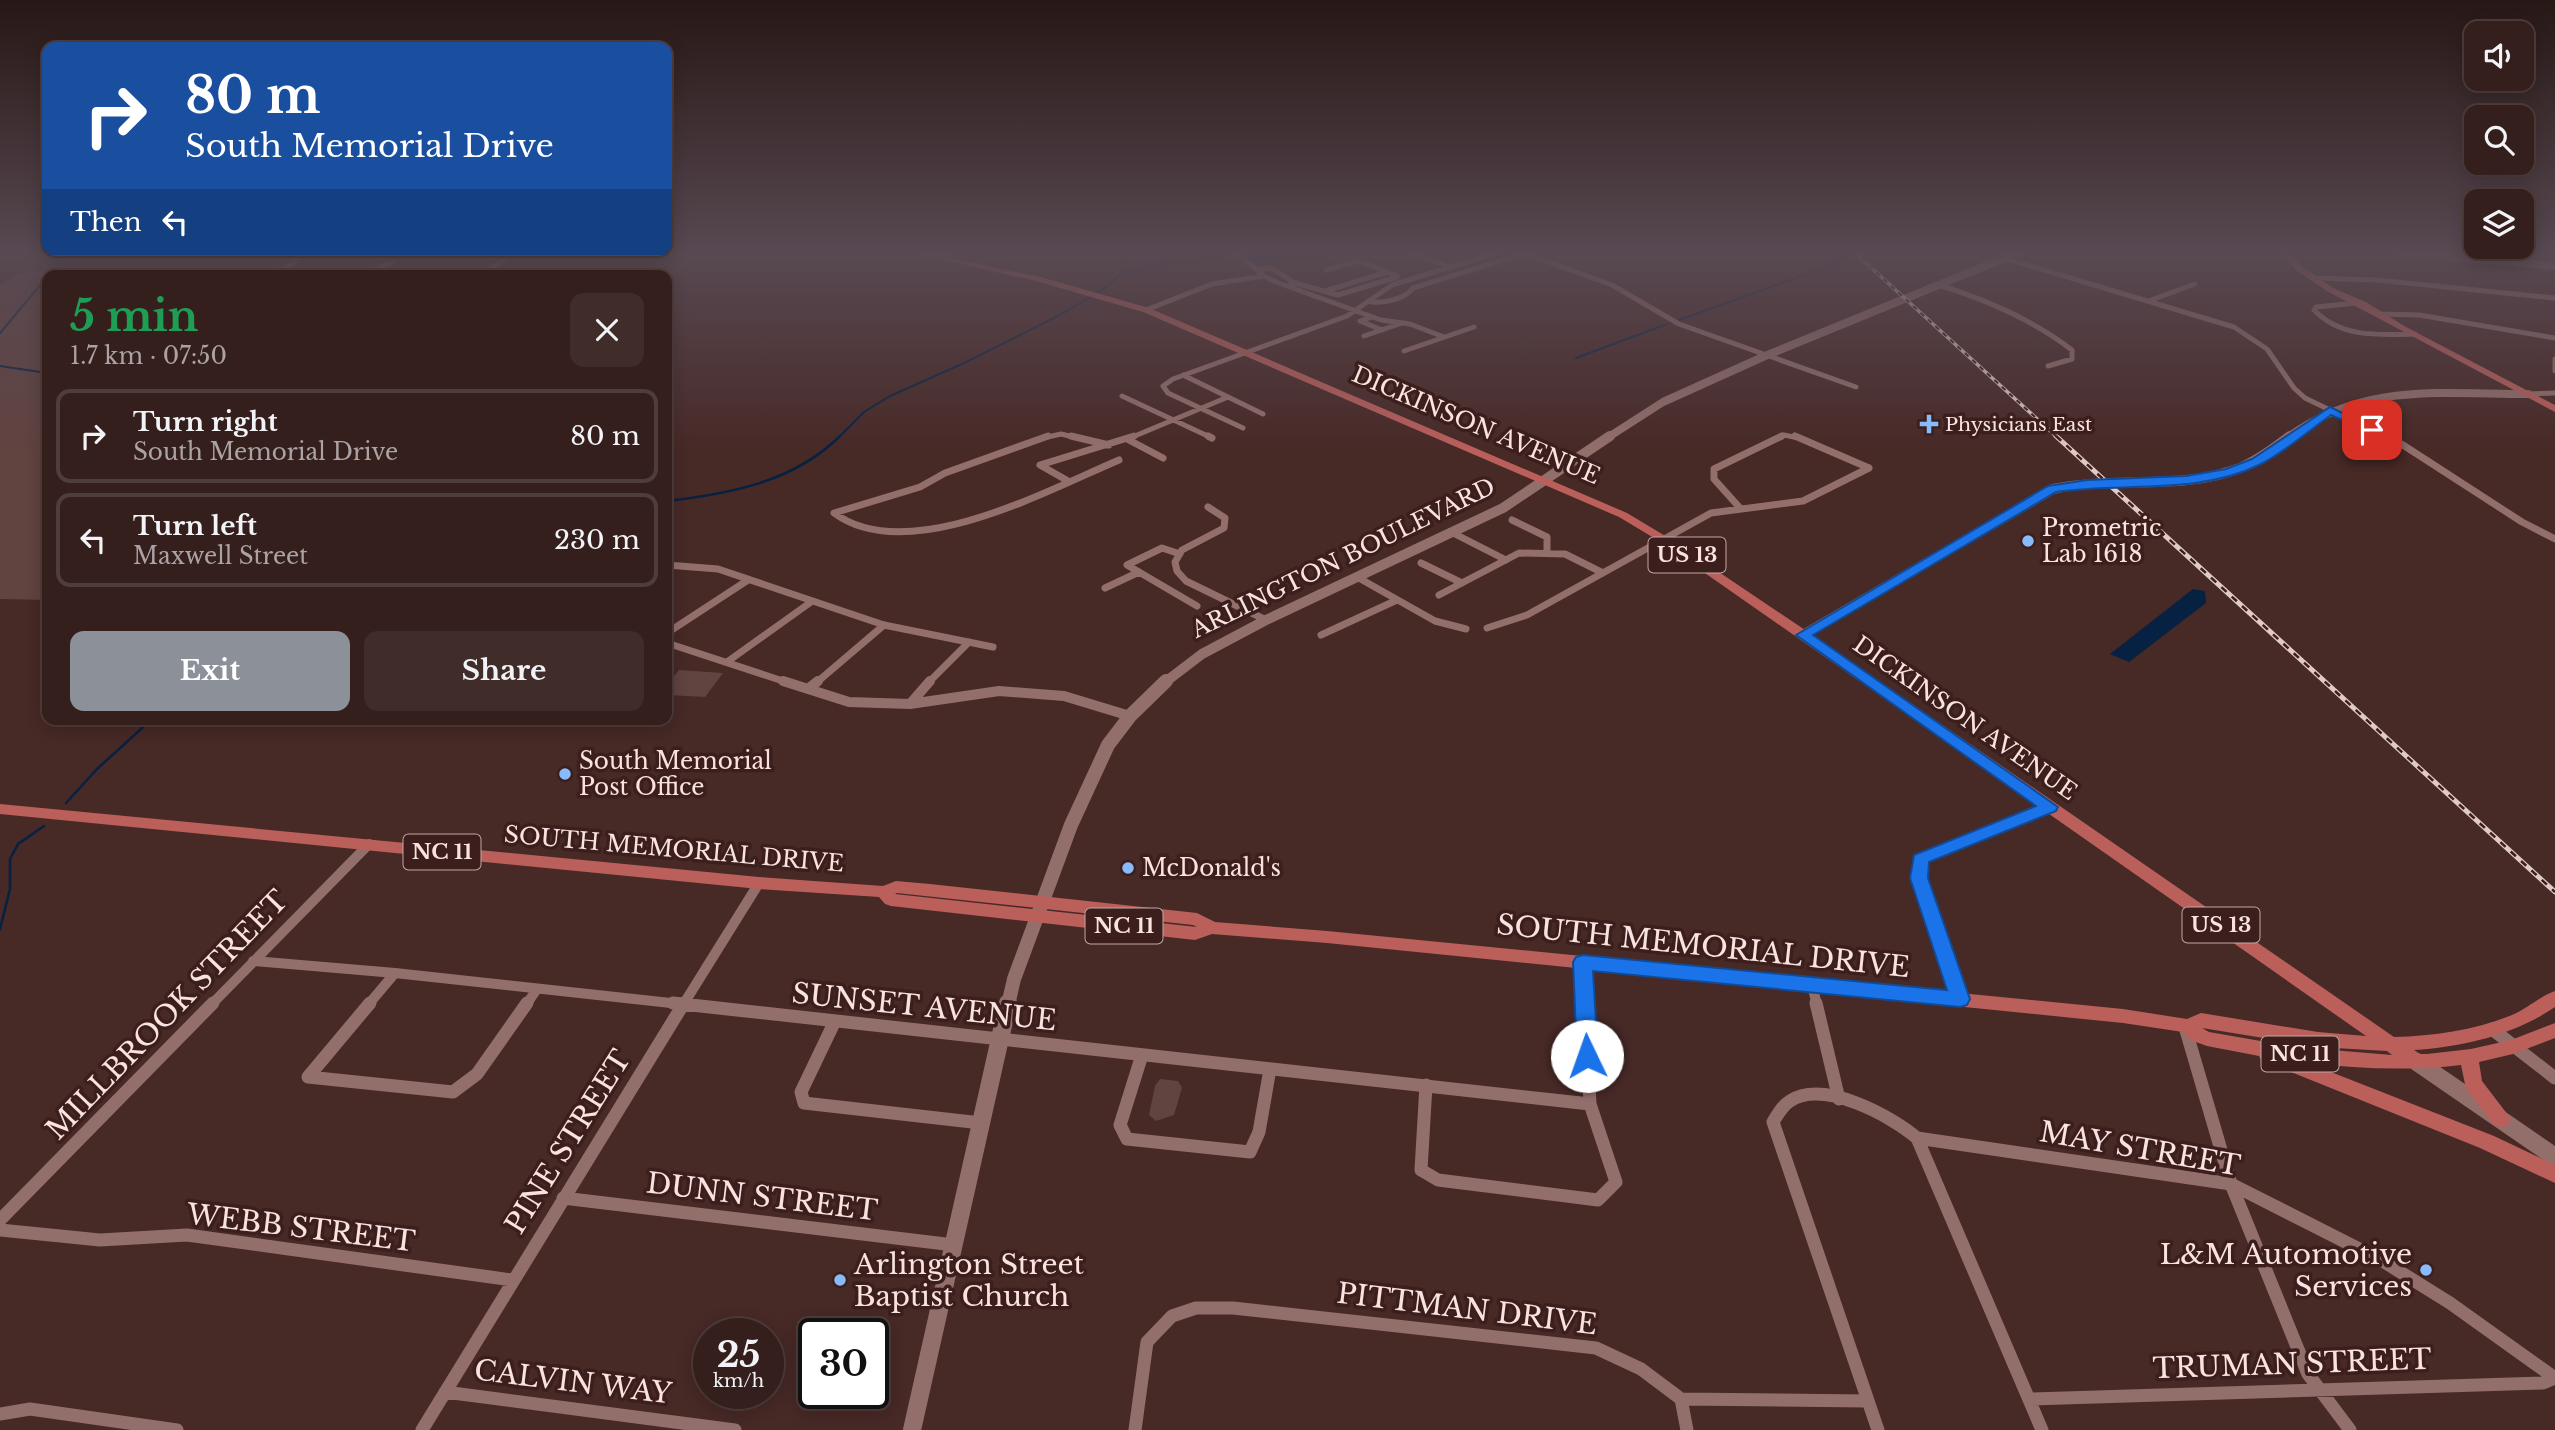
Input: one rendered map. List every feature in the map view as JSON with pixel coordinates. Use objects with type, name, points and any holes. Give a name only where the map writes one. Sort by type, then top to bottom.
[{"type":"main road","name":"DICKINSON AVENUE","points":[[1167,319],[1623,514],[1803,635],[2555,1157]]},
{"type":"main road","name":"ARLINGTON BOULEVARD","points":[[912,1430],[1014,979],[1070,825],[1108,746],[1130,716],[1173,674],[1202,654],[1266,620],[1453,533],[1547,481],[1567,464],[1663,402],[1856,319]]},
{"type":"main road","points":[[2386,319],[2555,409]]},
{"type":"main road","points":[[2389,319],[2415,334]]},
{"type":"main road","points":[[1803,635],[2053,489],[2087,484],[2186,480],[2229,472],[2256,462],[2330,411]]},
{"type":"main road","name":"SOUTH MEMORIAL DRIVE","points":[[0,808],[759,883],[884,892],[891,900],[1040,909],[1195,934],[1211,929],[1583,962],[2123,1016],[2186,1026],[2199,1036],[2244,1045],[2363,1061],[2417,1062],[2469,1058],[2515,1047],[2555,1030]]},
{"type":"main road","name":"SOUTH MEMORIAL DRIVE","points":[[2186,1026],[2201,1020],[2314,1039],[2392,1044],[2454,1039],[2492,1029],[2526,1017],[2555,998]]},
{"type":"main road","points":[[2244,1045],[2487,1142],[2555,1174]]},
{"type":"main road","points":[[2469,1058],[2473,1084],[2501,1119]]},
{"type":"street","points":[[1242,428],[1168,393],[1163,386],[1183,375],[1336,319]]},
{"type":"street","points":[[1367,319],[1360,321],[1382,330]]},
{"type":"street","points":[[1381,319],[1404,323],[1444,337]]},
{"type":"street","points":[[1667,319],[1853,388]]},
{"type":"street","points":[[2025,319],[2040,326],[2072,350],[2072,359],[2048,366]]},
{"type":"street","points":[[2215,319],[2250,336],[2272,355],[2292,389],[2330,411],[2403,445],[2522,522],[2555,539]]},
{"type":"street","points":[[2325,319],[2353,331],[2371,334],[2415,334]]},
{"type":"street","points":[[2437,319],[2555,338]]},
{"type":"street","points":[[1364,336],[1404,323]]},
{"type":"street","points":[[1404,351],[1475,327]]},
{"type":"street","points":[[2555,359],[2555,371]]},
{"type":"street","points":[[1183,375],[1264,414]]},
{"type":"street","points":[[2330,411],[2372,400],[2555,393]]},
{"type":"street","points":[[1122,396],[1212,439]]},
{"type":"street","points":[[1068,481],[1040,465],[1066,455],[1127,439],[1172,418],[1228,397]]},
{"type":"street","points":[[1109,445],[1061,434],[1051,435],[945,473],[932,483],[897,496],[878,498],[834,513],[857,527],[898,532],[946,527],[1119,460]]},
{"type":"street","points":[[1487,628],[1527,615],[1711,513],[1803,501],[1869,468],[1788,435],[1714,469],[1714,479],[1740,508]]},
{"type":"street","points":[[1127,439],[1163,458]]},
{"type":"street","points":[[1208,507],[1225,518],[1224,528],[1180,554],[1175,562],[1177,571],[1186,581],[1266,620]]},
{"type":"street","points":[[1512,520],[1547,537],[1547,553]]},
{"type":"street","points":[[1453,533],[1506,561]]},
{"type":"street","points":[[1180,554],[1162,548],[1128,565],[1197,606]]},
{"type":"street","points":[[1440,595],[1520,554],[1565,554],[1603,573]]},
{"type":"street","points":[[1421,563],[1462,583]]},
{"type":"street","points":[[672,566],[718,569],[811,603],[884,625],[993,647]]},
{"type":"street","points":[[1105,588],[1139,572]]},
{"type":"street","points":[[1357,578],[1435,621],[1466,629]]},
{"type":"street","points":[[672,631],[748,580]]},
{"type":"street","points":[[1170,590],[1186,581]]},
{"type":"street","points":[[1321,635],[1397,600]]},
{"type":"street","points":[[727,663],[811,603]]},
{"type":"street","points":[[808,689],[884,625]]},
{"type":"street","points":[[910,704],[968,642]]},
{"type":"street","points":[[672,645],[849,702],[910,704],[999,691],[1064,696],[1130,716]]},
{"type":"street","points":[[1960,999],[1919,878],[1920,859],[2050,807]]},
{"type":"street","name":"MILLBROOK STREET","points":[[0,1220],[369,844]]},
{"type":"street","name":"PINE STREET","points":[[422,1430],[681,1005],[759,883]]},
{"type":"street","name":"SUNSET AVENUE","points":[[253,961],[395,973],[1590,1104]]},
{"type":"street","points":[[1426,1085],[1421,1170],[1438,1180],[1598,1200],[1616,1182],[1590,1104],[1583,962]]},
{"type":"street","points":[[395,973],[308,1077],[453,1092],[477,1074],[537,989]]},
{"type":"street","points":[[1812,985],[1839,1099]]},
{"type":"street","points":[[835,1021],[801,1092],[804,1103],[982,1123]]},
{"type":"street","points":[[2186,1026],[2231,1184],[2308,1374],[2350,1430]]},
{"type":"street","points":[[2492,1029],[2555,1078]]},
{"type":"street","points":[[1142,1055],[1120,1125],[1127,1139],[1250,1152],[1259,1132],[1270,1069]]},
{"type":"street","points":[[1878,1430],[1773,1122],[1782,1107],[1799,1097],[1839,1099],[1867,1106],[1906,1127],[1917,1139],[2042,1430]]},
{"type":"street","name":"MAY STREET","points":[[1917,1139],[2231,1184],[2381,1260],[2450,1303],[2555,1378]]},
{"type":"street","name":"DUNN STREET","points":[[563,1198],[955,1245]]},
{"type":"street","name":"WEBB STREET","points":[[0,1230],[100,1240],[187,1235],[512,1280]]},
{"type":"street","name":"PITTMAN DRIVE","points":[[1135,1430],[1147,1342],[1172,1316],[1196,1308],[1233,1308],[1596,1348],[1625,1357],[1651,1373],[1681,1399]]},
{"type":"street","name":"TRUMAN STREET","points":[[2030,1399],[2543,1383],[2555,1378]]},
{"type":"street","name":"CALVIN WAY","points":[[445,1392],[735,1430]]},
{"type":"street","points":[[1687,1430],[1681,1399],[1868,1401]]},
{"type":"street","points":[[0,1414],[30,1409],[177,1430]]},
{"type":"shaded area","points":[[0,319],[42,319],[42,600],[0,599]]},
{"type":"shaded area","points":[[679,670],[723,673],[705,697],[672,695],[672,679]]},
{"type":"shaded area","points":[[1160,1079],[1178,1081],[1182,1088],[1174,1115],[1156,1121],[1149,1115],[1155,1086]]},
{"type":"water","points":[[2193,589],[2205,591],[2206,603],[2129,662],[2110,654]]},
{"type":"waterway","points":[[0,333],[12,319]]},
{"type":"waterway","points":[[840,436],[864,412],[890,396],[1053,319]]},
{"type":"waterway","points":[[1671,323],[1683,319]]},
{"type":"waterway","points":[[1576,358],[1667,324]]},
{"type":"waterway","points":[[0,366],[42,372]]},
{"type":"waterway","points":[[672,500],[737,489],[781,475],[822,452],[840,436]]},
{"type":"waterway","points":[[66,803],[97,769],[145,725]]},
{"type":"waterway","points":[[0,929],[10,889],[10,859],[18,844],[44,826]]},
{"type":"railway","points":[[1927,319],[2058,438]]},
{"type":"railway","points":[[2056,436],[2555,892]]},
{"type":"place","name":"Physicians East","points":[[1929,424]]},
{"type":"place","name":"Prometric Lab 1618","points":[[2028,541]]},
{"type":"place","name":"South Memorial Post Office","points":[[565,774]]},
{"type":"place","name":"McDonald's","points":[[1128,868]]},
{"type":"place","name":"L&M Automotive Services","points":[[2426,1270]]},
{"type":"place","name":"Arlington Street Baptist Church","points":[[840,1280]]},
{"type":"route","points":[[1587,1056],[1583,962],[1960,999],[1919,878],[1920,859],[2050,807],[1803,635],[2034,497],[2053,489],[2072,485],[2186,480],[2229,472],[2256,462],[2330,411],[2372,430]]}]
